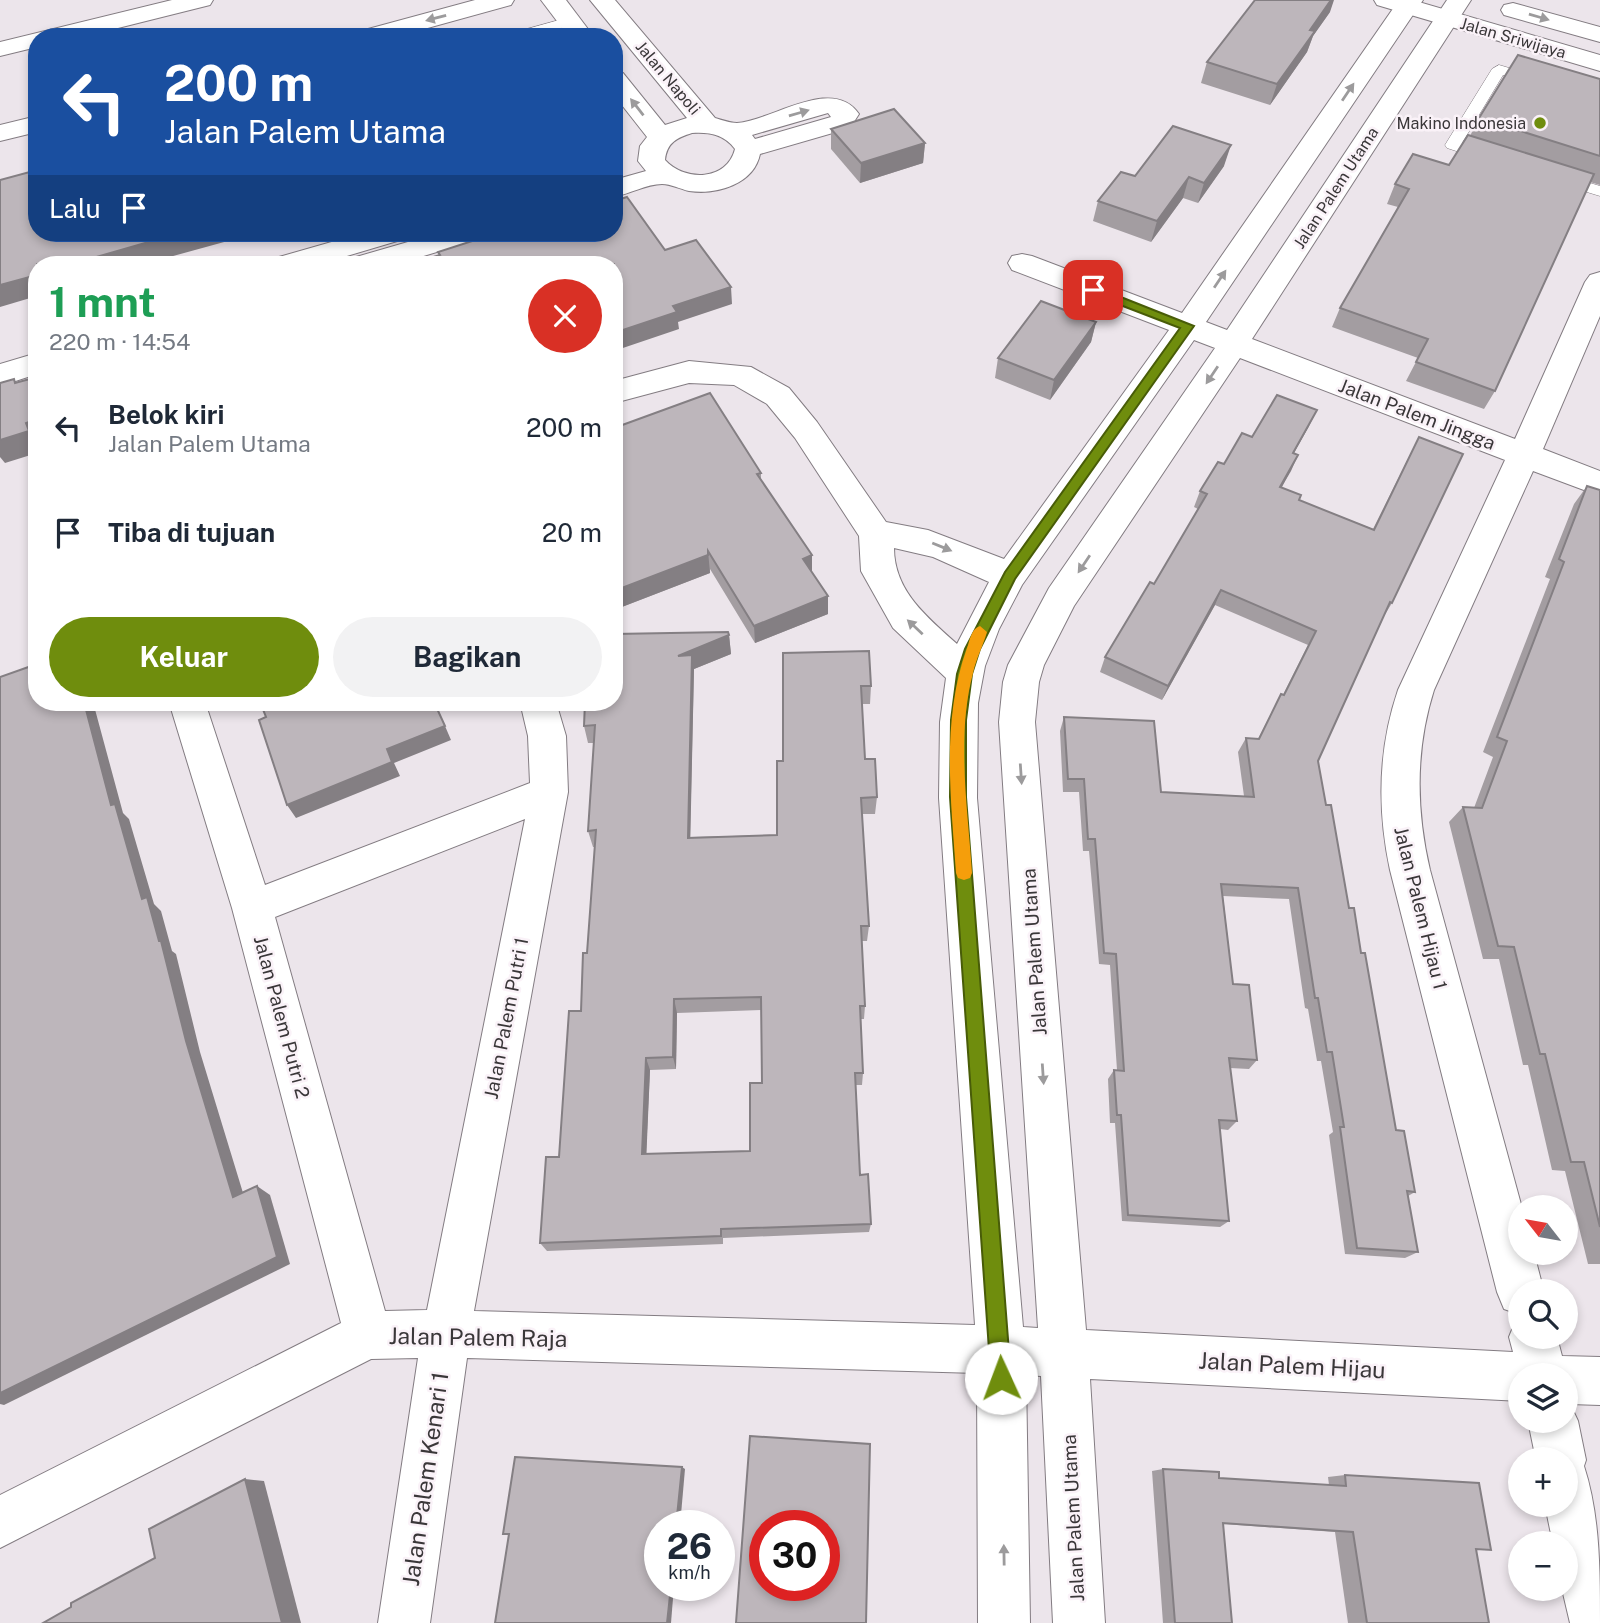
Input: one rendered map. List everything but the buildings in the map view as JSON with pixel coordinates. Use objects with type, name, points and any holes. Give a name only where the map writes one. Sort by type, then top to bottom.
[{"type":"street","points":[[87,28],[201,0]]},
{"type":"street","points":[[399,28],[502,0]]},
{"type":"street","points":[[553,0],[575,28]]},
{"type":"street","name":"Jalan Napoli","points":[[602,0],[706,125],[741,141],[747,159],[741,168],[716,181],[684,182],[658,156]]},
{"type":"street","name":"Jalan Sriwijaya","points":[[1490,4],[1600,35]]},
{"type":"street","points":[[1004,1623],[1001,1350],[958,797],[957,754],[965,674],[988,614],[1010,576],[1188,326],[1400,7]]},
{"type":"street","name":"Jalan Sriwijaya","points":[[1400,7],[1448,17],[1600,63]]},
{"type":"street","name":"Jalan Palem Utama","points":[[1079,1623],[1064,1354],[1018,736],[1021,682],[1035,646],[1061,598],[1234,343],[1448,17]]},
{"type":"street","points":[[0,49],[28,42]]},
{"type":"street","points":[[623,94],[658,156]]},
{"type":"street","name":"Jalan Napoli","points":[[623,182],[658,156],[681,127],[706,125]]},
{"type":"street","points":[[0,133],[28,126]]},
{"type":"street","name":"Jalan Napoli","points":[[623,165],[658,156]]},
{"type":"street","points":[[316,256],[364,242]]},
{"type":"street","points":[[393,256],[440,242]]},
{"type":"street","points":[[1022,263],[1234,343]]},
{"type":"street","name":"Jalan Palem Hijau 1","points":[[1518,1279],[1409,870],[1400,830],[1399,785],[1406,727],[1412,705],[1600,282]]},
{"type":"street","points":[[0,351],[28,343]]},
{"type":"street","name":"Jalan Palem Jingga","points":[[1234,343],[1600,484]]},
{"type":"street","points":[[0,374],[28,366]]},
{"type":"street","points":[[623,390],[689,372],[740,375],[778,396],[806,430],[876,534],[878,571],[905,618],[965,674]]},
{"type":"street","points":[[876,534],[905,535],[935,544],[1010,576]]},
{"type":"street","name":"Jalan Palem Putri 2","points":[[190,711],[252,908],[368,1335]]},
{"type":"street","name":"Jalan Palem Putri 1","points":[[446,1334],[548,792],[547,736],[540,711]]},
{"type":"street","points":[[252,908],[548,792]]},
{"type":"street","name":"Jalan Palem Raja","points":[[0,1522],[368,1335],[446,1334],[1064,1354]]},
{"type":"street","name":"Jalan Palem Kenari 1","points":[[404,1623],[446,1334]]},
{"type":"street","name":"Jalan Palem Hijau","points":[[1064,1354],[1508,1376]]},
{"type":"street","points":[[1578,1380],[1600,1381]]},
{"type":"street","points":[[1573,1517],[1596,1623]]},
{"type":"lane","points":[[1507,162],[1453,145],[1499,69],[1547,83]]},
{"type":"lane","points":[[1547,174],[1600,191]]},
{"type":"slow traffic","points":[[964,873],[957,776],[959,720],[965,674],[980,632]]},
{"type":"place","name":"Makino Indonesia","points":[[1540,123]]},
{"type":"route","points":[[1001,1378],[958,797],[957,754],[965,674],[988,614],[1010,576],[1188,326],[1093,290]]}]
